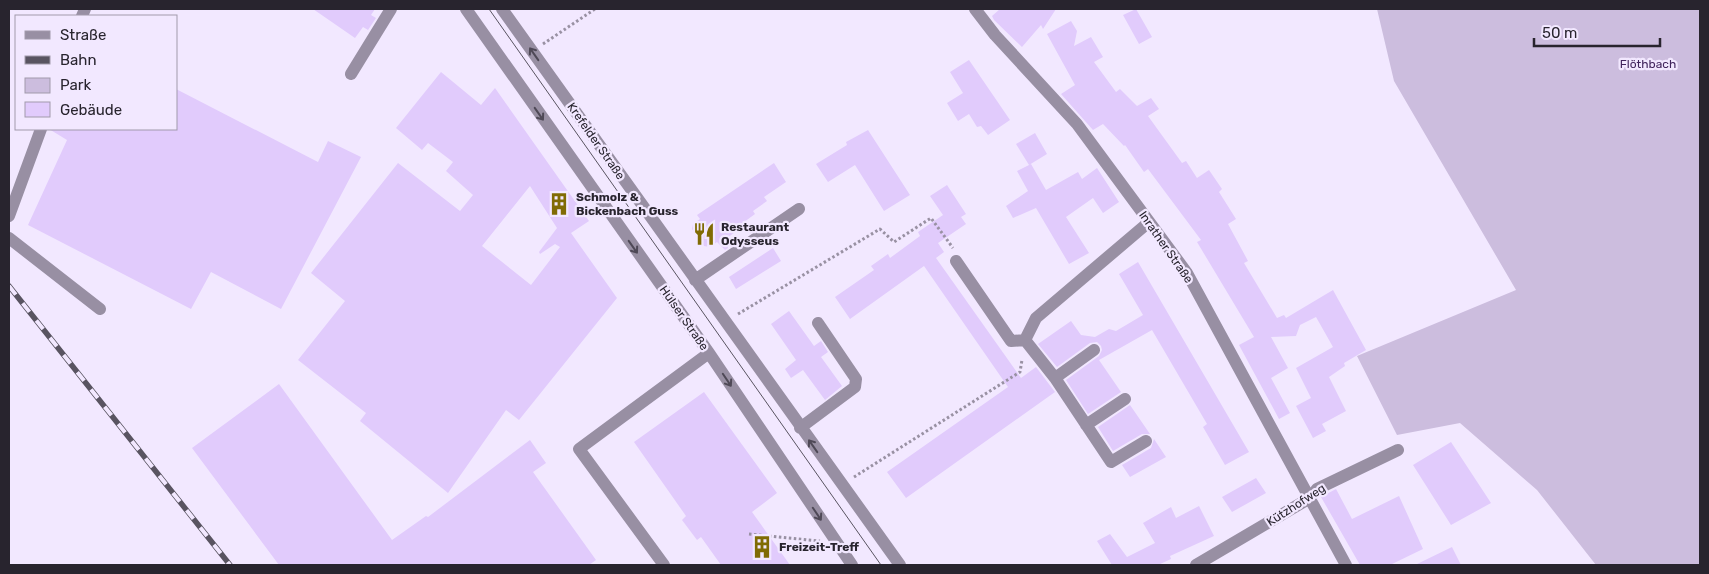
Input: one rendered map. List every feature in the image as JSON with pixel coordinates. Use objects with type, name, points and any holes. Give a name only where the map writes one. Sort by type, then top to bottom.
[{"type":"street","points":[[351,74],[391,9]]},
{"type":"street","name":"Hülser Straße","points":[[466,9],[709,354],[852,565]]},
{"type":"street","name":"Krefelder Straße","points":[[502,9],[725,322]]},
{"type":"street","name":"Inrather Straße","points":[[975,9],[995,34],[1078,124],[1187,273],[1346,565]]},
{"type":"street","points":[[9,216],[41,130]]},
{"type":"street","points":[[695,280],[800,209]]},
{"type":"street","points":[[1025,340],[1036,318],[1149,222]]},
{"type":"street","points":[[9,238],[100,309]]},
{"type":"street","points":[[956,261],[1010,340],[1025,340]]},
{"type":"street","points":[[725,322],[841,486],[900,565]]},
{"type":"street","points":[[800,428],[855,387],[856,379],[818,323]]},
{"type":"street","points":[[1025,340],[1055,378],[1111,462],[1146,441]]},
{"type":"street","points":[[1055,378],[1094,350]]},
{"type":"street","points":[[664,565],[579,449],[709,354]]},
{"type":"street","points":[[1086,425],[1125,399]]},
{"type":"street","name":"Kützhofweg","points":[[1196,565],[1310,498],[1317,489],[1398,450]]},
{"type":"path","points":[[532,51],[595,9]]},
{"type":"path","points":[[725,322],[880,229],[894,242],[931,218],[953,248],[956,261]]},
{"type":"path","points":[[841,486],[1020,372]]},
{"type":"path","points":[[748,534],[816,541]]},
{"type":"green space","name":"Flöthbach","points":[[1377,9],[1700,9],[1700,565],[1596,565],[1537,490],[1460,423],[1397,435],[1357,356],[1516,290],[1394,81]]},
{"type":"building","points":[[313,9],[375,9],[371,15],[376,18],[368,30],[363,27],[355,38]]},
{"type":"building","points":[[1000,9],[1056,9],[1043,29],[1041,25],[1022,47],[994,20],[992,16]]},
{"type":"building","points":[[1136,9],[1152,37],[1139,44],[1123,15]]},
{"type":"building","points":[[1071,21],[1077,31],[1074,46],[1091,37],[1103,57],[1094,62],[1116,92],[1120,89],[1137,106],[1151,98],[1159,109],[1148,116],[1182,163],[1186,161],[1197,178],[1209,170],[1222,189],[1219,192],[1236,219],[1228,224],[1248,261],[1244,263],[1277,318],[1284,315],[1286,318],[1333,290],[1366,350],[1344,363],[1345,366],[1329,377],[1346,411],[1322,424],[1326,431],[1313,438],[1296,406],[1311,398],[1296,368],[1333,347],[1316,317],[1300,325],[1296,336],[1271,337],[1288,368],[1271,378],[1290,413],[1279,419],[1239,345],[1254,337],[1197,242],[1201,240],[1148,169],[1144,172],[1125,145],[1103,124],[1093,130],[1061,94],[1075,85],[1047,34]]},
{"type":"building","points":[[969,60],[1010,120],[988,135],[981,126],[977,127],[969,114],[958,121],[947,103],[963,93],[950,72]]},
{"type":"building","points":[[441,72],[481,105],[495,88],[589,221],[571,233],[617,298],[519,420],[506,410],[448,493],[360,421],[366,413],[298,360],[345,301],[311,273],[398,163],[460,211],[473,195],[446,171],[453,162],[428,143],[422,150],[396,128]],"holes":[[[530,186],[557,228],[539,252],[540,254],[555,244],[560,247],[531,285],[482,246]]]},
{"type":"building","points":[[178,90],[318,162],[328,141],[361,157],[281,309],[211,272],[191,309],[28,225],[67,140],[51,130],[178,130]]},
{"type":"building","points":[[868,130],[910,195],[884,211],[855,165],[828,182],[816,164],[847,145],[846,142]]},
{"type":"building","points":[[1035,133],[1047,154],[1029,165],[1016,144]]},
{"type":"building","points":[[774,163],[786,182],[764,197],[767,201],[753,211],[755,214],[736,228],[738,230],[727,238],[728,248],[725,250],[717,242],[710,247],[704,246],[692,229],[693,224],[700,219],[697,215]]},
{"type":"building","points":[[1031,164],[1046,190],[1078,172],[1082,179],[1097,168],[1119,202],[1103,213],[1093,198],[1066,217],[1089,253],[1069,264],[1036,208],[1013,218],[1006,206],[1028,191],[1017,171]]},
{"type":"building","points":[[947,185],[966,214],[961,217],[966,224],[938,243],[944,252],[936,258],[1021,378],[1036,367],[1055,392],[906,498],[887,472],[1008,387],[924,266],[850,319],[835,297],[874,270],[871,266],[888,254],[890,258],[920,236],[918,232],[943,215],[930,196]]},
{"type":"building","points":[[773,248],[781,261],[736,289],[729,277]]},
{"type":"building","points":[[1138,262],[1249,452],[1225,465],[1203,427],[1207,424],[1152,330],[1099,360],[1121,392],[1088,414],[1066,380],[1099,356],[1102,350],[1101,346],[1097,342],[1090,343],[1057,367],[1038,344],[1071,321],[1081,335],[1095,337],[1109,329],[1116,331],[1143,315],[1119,274]]},
{"type":"building","points":[[789,311],[814,346],[821,341],[828,352],[821,357],[842,386],[825,400],[803,370],[791,378],[785,369],[796,360],[771,324]]},
{"type":"building","points":[[279,384],[392,540],[426,516],[428,517],[530,440],[546,463],[533,472],[596,560],[589,565],[279,565],[192,448]]},
{"type":"building","points":[[704,392],[777,493],[752,512],[790,565],[721,565],[701,537],[697,540],[682,520],[686,516],[634,442]]},
{"type":"building","points":[[1130,405],[1150,434],[1142,434],[1113,451],[1098,427]]},
{"type":"building","points":[[1154,439],[1166,457],[1130,477],[1122,465],[1151,448]]},
{"type":"building","points":[[1451,442],[1491,503],[1451,525],[1413,465]]},
{"type":"building","points":[[1256,478],[1266,493],[1232,512],[1222,497]]},
{"type":"building","points":[[1336,489],[1352,519],[1399,496],[1423,549],[1390,565],[1360,565],[1321,497]]},
{"type":"building","points":[[1199,506],[1214,536],[1170,556],[1171,559],[1158,565],[1112,565],[1097,541],[1110,534],[1127,557],[1155,543],[1143,523],[1171,507],[1176,518]]},
{"type":"building","points":[[1452,547],[1461,565],[1415,565]]},
{"type":"tram line","points":[[489,9],[881,565]]},
{"type":"railway","points":[[9,286],[230,565]]},
{"type":"place","name":"Schmolz & Bickenbach Guss","points":[[559,204]]},
{"type":"place","name":"Restaurant Odysseus","points":[[704,234]]},
{"type":"place","name":"Freizeit-Treff","points":[[762,547]]}]
